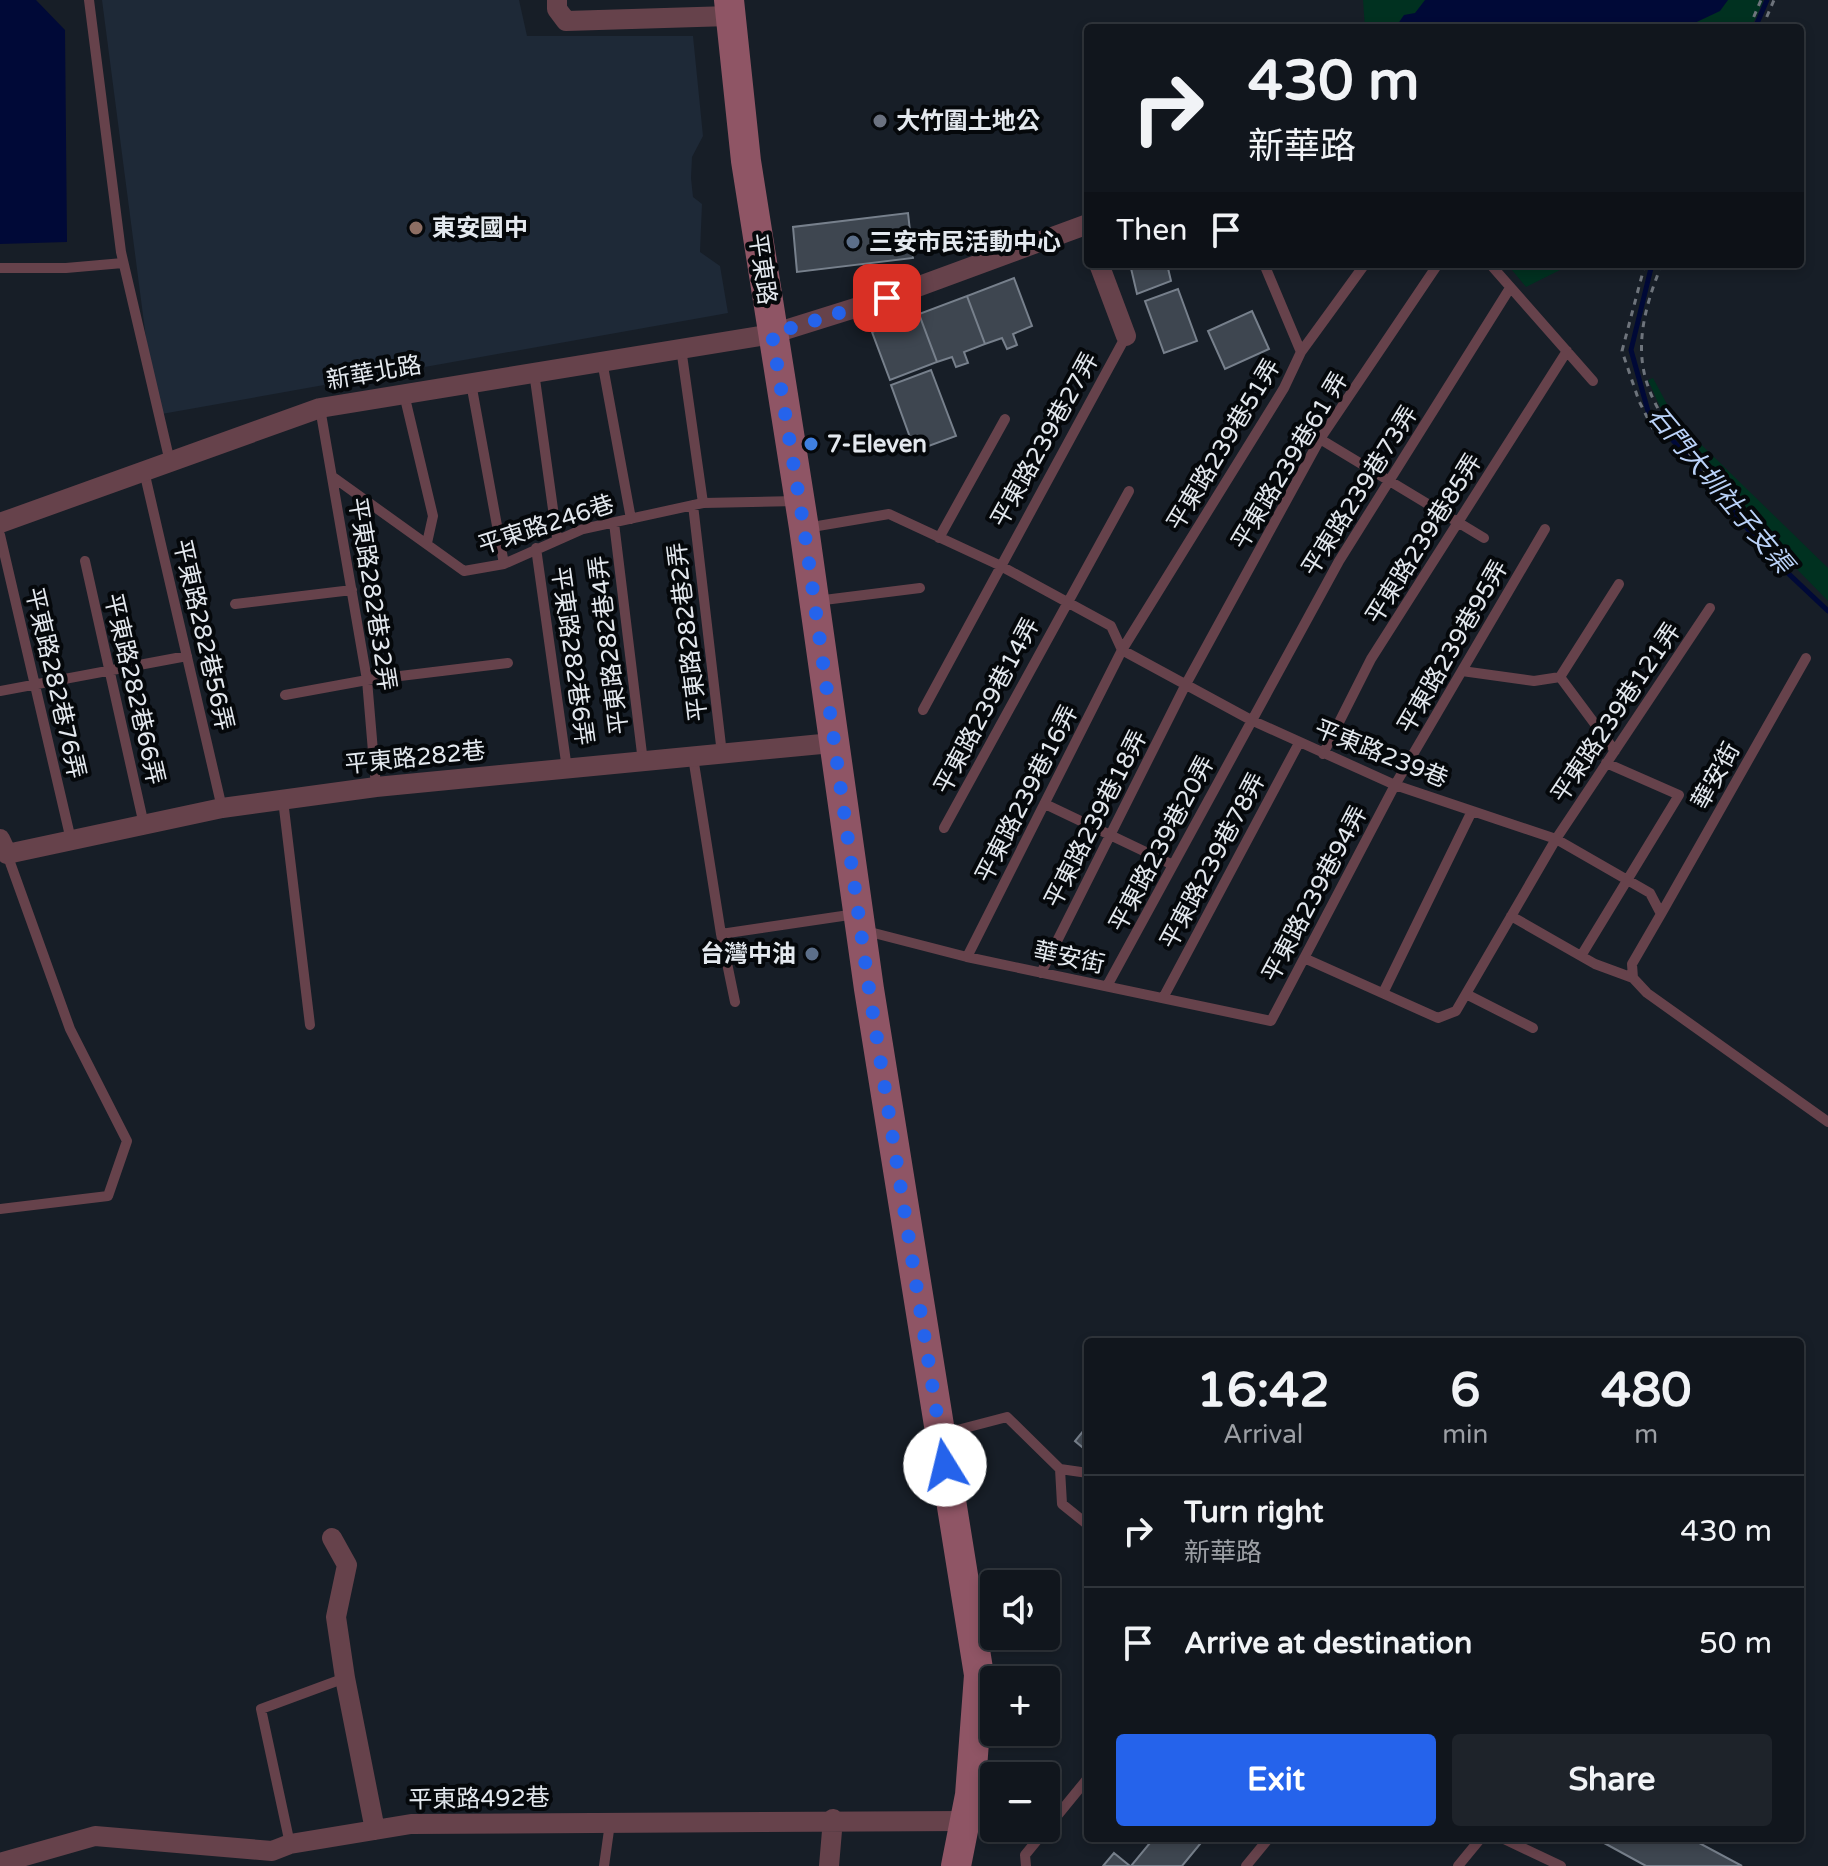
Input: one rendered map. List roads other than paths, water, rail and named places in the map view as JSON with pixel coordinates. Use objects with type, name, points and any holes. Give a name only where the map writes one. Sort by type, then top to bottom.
[{"type":"street","points":[[557,0],[557,9],[566,21],[729,8]]},
{"type":"street","name":"平東路","points":[[729,8],[746,161],[802,514],[832,743],[979,1675],[970,1795],[956,1866]]},
{"type":"street","name":"新華北路","points":[[0,523],[320,408],[772,334],[887,298],[1084,229]]},
{"type":"street","points":[[1100,268],[1126,336]]},
{"type":"street","name":"平東路282巷","points":[[3,846],[71,840],[222,808],[376,787],[832,743]]},
{"type":"street","points":[[332,1538],[347,1565],[336,1617],[375,1830]]},
{"type":"street","points":[[829,1866],[833,1819]]},
{"type":"street","name":"平東路492巷","points":[[0,1863],[95,1836],[272,1851],[290,1844],[411,1824],[833,1819],[965,1821]]},
{"type":"lane","points":[[89,0],[123,263],[170,462]]},
{"type":"lane","points":[[0,268],[66,268],[123,263]]},
{"type":"lane","points":[[1266,268],[1301,352]]},
{"type":"lane","name":"平東路239巷51弄","points":[[1122,650],[1284,388],[1301,352],[1362,268]]},
{"type":"lane","name":"平東路239巷61 弄","points":[[1186,684],[1320,439],[1435,268]]},
{"type":"lane","points":[[1493,268],[1593,381]]},
{"type":"lane","name":"平東路239巷73弄","points":[[1251,720],[1339,561],[1510,288]]},
{"type":"lane","name":"平東路239巷27弄","points":[[923,710],[1126,336]]},
{"type":"lane","name":"平東路282巷2弄","points":[[681,348],[722,754]]},
{"type":"lane","name":"平東路239巷85弄","points":[[1323,754],[1371,659],[1567,351]]},
{"type":"lane","points":[[602,361],[631,519]]},
{"type":"lane","points":[[534,372],[557,538]]},
{"type":"lane","points":[[471,383],[504,564]]},
{"type":"lane","points":[[404,394],[433,516],[427,543]]},
{"type":"lane","name":"平東路282巷32弄","points":[[320,408],[367,680],[376,787]]},
{"type":"lane","points":[[939,538],[1005,419]]},
{"type":"lane","points":[[1320,439],[1484,538]]},
{"type":"lane","name":"平東路282巷56弄","points":[[144,471],[222,808]]},
{"type":"lane","name":"平東路246巷","points":[[333,477],[464,571],[504,564],[557,538],[698,504],[802,514]]},
{"type":"lane","name":"平東路239巷14弄","points":[[944,828],[1129,491]]},
{"type":"lane","name":"平東路239巷","points":[[802,514],[889,514],[999,565],[1111,626],[1122,650],[1251,720],[1395,785],[1556,839],[1650,893],[1661,914]]},
{"type":"lane","name":"平東路282巷4弄","points":[[614,523],[643,762]]},
{"type":"lane","name":"平東路239巷95弄","points":[[1395,785],[1545,529]]},
{"type":"lane","name":"平東路282巷76弄","points":[[0,535],[71,840]]},
{"type":"lane","name":"平東路282巷6弄","points":[[536,548],[567,769]]},
{"type":"lane","name":"平東路282巷66弄","points":[[85,561],[144,825]]},
{"type":"lane","points":[[1462,671],[1534,681],[1560,677],[1619,584]]},
{"type":"lane","points":[[814,601],[920,588]]},
{"type":"lane","points":[[235,604],[352,590]]},
{"type":"lane","name":"平東路239巷121弄","points":[[1383,993],[1438,1018],[1456,1011],[1556,839],[1710,608]]},
{"type":"lane","name":"平東路239巷16弄","points":[[967,957],[1122,650]]},
{"type":"lane","points":[[0,691],[187,656]]},
{"type":"lane","name":"華安街","points":[[1661,914],[1806,658]]},
{"type":"lane","points":[[285,695],[367,680],[508,663]]},
{"type":"lane","points":[[1560,677],[1615,751]]},
{"type":"lane","name":"平東路239巷18弄","points":[[1041,973],[1186,684]]},
{"type":"lane","name":"平東路239巷20弄","points":[[1107,986],[1251,720]]},
{"type":"lane","name":"平東路239巷78弄","points":[[1163,998],[1299,743]]},
{"type":"lane","points":[[693,757],[735,1002]]},
{"type":"lane","points":[[1581,956],[1679,795],[1606,763]]},
{"type":"lane","name":"平東路239巷94弄","points":[[1271,1021],[1395,785]]},
{"type":"lane","points":[[283,800],[310,1025]]},
{"type":"lane","points":[[1045,804],[1112,833],[1173,865]]},
{"type":"lane","points":[[1304,958],[1383,993],[1472,811]]},
{"type":"lane","points":[[0,1209],[108,1196],[127,1141],[70,1029],[3,846]]},
{"type":"lane","points":[[1633,978],[1632,964],[1661,914]]},
{"type":"lane","points":[[1511,916],[1581,956],[1633,978],[1647,993],[1828,1122]]},
{"type":"lane","points":[[721,934],[859,922]]},
{"type":"lane","name":"華安街","points":[[859,922],[967,957],[1271,1021]]},
{"type":"lane","points":[[1466,994],[1533,1028]]},
{"type":"lane","points":[[940,1435],[1007,1417],[1060,1469],[1084,1472]]},
{"type":"lane","points":[[1060,1469],[1062,1504],[1084,1522]]},
{"type":"lane","points":[[290,1844],[261,1709],[345,1678]]},
{"type":"lane","points":[[1026,1866],[1025,1855],[1084,1783]]},
{"type":"lane","points":[[604,1866],[610,1823]]},
{"type":"lane","points":[[1246,1866],[1266,1842]]},
{"type":"lane","points":[[1458,1866],[1478,1842]]},
{"type":"lane","points":[[1510,1842],[1561,1866]]},
{"type":"waterway","name":"石門大圳社子支渠","points":[[1757,24],[1767,0]]},
{"type":"waterway","name":"石門大圳社子支渠","points":[[1651,268],[1631,350],[1648,411],[1774,560],[1828,611]]},
{"type":"place","name":"大竹圍土地公","points":[[880,121]]},
{"type":"place","name":"東安國中","points":[[416,228]]},
{"type":"place","name":"三安市民活動中心","points":[[853,242]]},
{"type":"place","name":"7-Eleven","points":[[811,444]]},
{"type":"place","name":"台灣中油","points":[[812,954]]}]
